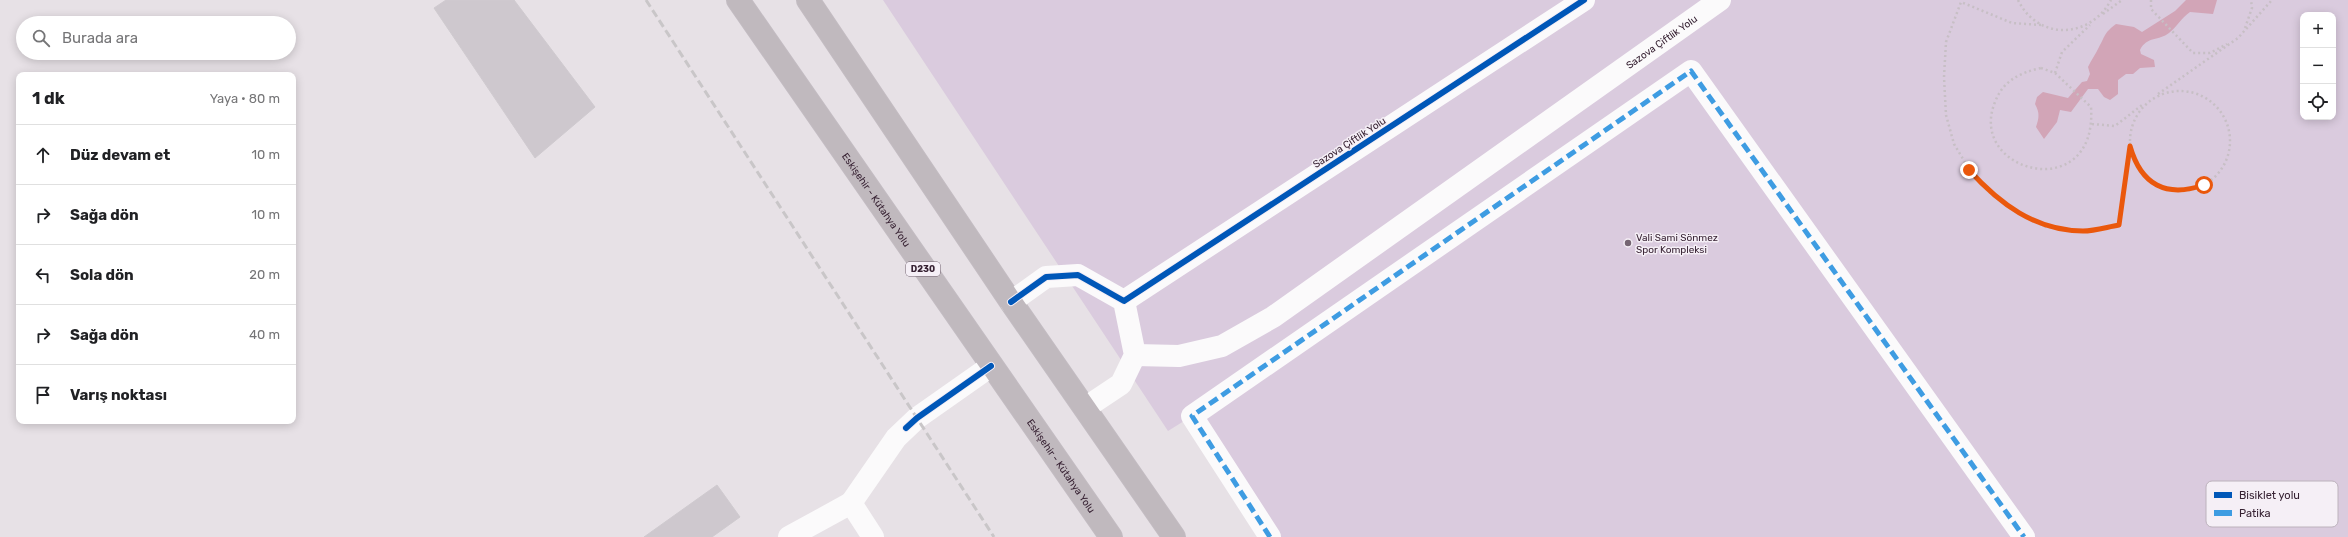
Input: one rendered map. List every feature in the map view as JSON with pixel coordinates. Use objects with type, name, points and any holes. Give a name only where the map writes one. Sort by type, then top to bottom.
[{"type":"highway","name":"Eskişehir - Kütahya Yolu","points":[[738,0],[1111,537]]},
{"type":"highway","points":[[808,0],[1011,302],[1086,408],[1174,537]]},
{"type":"street","name":"Sazova Çiftlik Yolu","points":[[1124,301],[1584,0]]},
{"type":"street","name":"Sazova Çiftlik Yolu","points":[[1135,355],[1179,356],[1222,346],[1273,317],[1720,0]]},
{"type":"street","points":[[1270,537],[1192,416],[1691,71],[2024,537]]},
{"type":"street","points":[[1011,302],[1046,277],[1078,275],[1124,301],[1135,355],[1122,384],[1086,408]]},
{"type":"street","points":[[789,537],[850,503],[896,438],[906,428],[917,418],[991,366]]},
{"type":"street","points":[[850,503],[873,537]]},
{"type":"path","points":[[2018,0],[2028,15],[2041,25]]},
{"type":"path","points":[[2054,73],[2062,52],[2101,15],[2110,0]]},
{"type":"path","points":[[2122,0],[2088,25],[2073,30],[2056,30],[2041,25],[2012,23],[1961,2],[1946,42],[1944,92],[1946,115],[1954,144],[1969,170],[1989,192],[2011,210],[2046,227],[2083,231],[2119,225],[2130,146],[2130,130],[2136,115],[2148,102],[2162,93],[2179,90],[2196,92],[2211,100],[2222,112],[2230,128],[2231,145],[2226,162],[2217,175],[2204,185],[2188,190],[2172,191],[2156,186],[2143,176],[2134,162],[2130,146]]},
{"type":"path","points":[[2151,0],[2151,9],[2193,53],[2210,53],[2238,38],[2247,24],[2252,8],[2251,0]]},
{"type":"path","points":[[2092,124],[2115,126],[2238,38],[2272,0]]},
{"type":"path","points":[[2041,68],[2054,73],[2091,107],[2092,124],[2088,140],[2079,154],[2065,164],[2055,168],[2034,169],[2018,164],[2005,155],[1996,141],[1991,125],[1992,109],[1998,94],[2009,80],[2024,72],[2041,68]]},
{"type":"shaded area","points":[[883,0],[2348,0],[2348,537],[1270,537],[1192,416],[1168,431]]},
{"type":"shaded area","points":[[2186,0],[2217,0],[2213,14],[2190,12],[2169,33],[2146,43],[2143,46],[2140,50],[2141,54],[2154,60],[2155,67],[2140,68],[2133,74],[2126,74],[2118,80],[2118,94],[2110,100],[2104,97],[2098,89],[2088,89],[2071,112],[2060,110],[2057,122],[2044,139],[2036,127],[2038,121],[2038,110],[2035,104],[2037,97],[2043,92],[2068,98],[2082,82],[2087,81],[2090,74],[2088,67],[2089,64],[2105,35],[2116,24],[2134,27],[2142,32],[2175,11]]},
{"type":"building","points":[[446,0],[514,0],[595,107],[535,158],[434,8]]},
{"type":"building","points":[[717,485],[740,517],[712,537],[644,537]]},
{"type":"railway","points":[[646,0],[994,537]]},
{"type":"marked path","points":[[1270,537],[1192,416],[1691,71],[2024,537]]},
{"type":"cycle path","points":[[1011,302],[1046,277],[1078,275],[1124,301],[1584,0]]},
{"type":"cycle path","points":[[906,428],[917,418],[991,366]]},
{"type":"place","name":"Vali Sami Sönmez Spor Kompleksi","points":[[1628,243]]},
{"type":"route","points":[[1969,170],[1989,192],[2011,210],[2046,227],[2083,231],[2119,225],[2130,146],[2134,162],[2143,176],[2156,186],[2172,191],[2188,190],[2204,185]]}]
